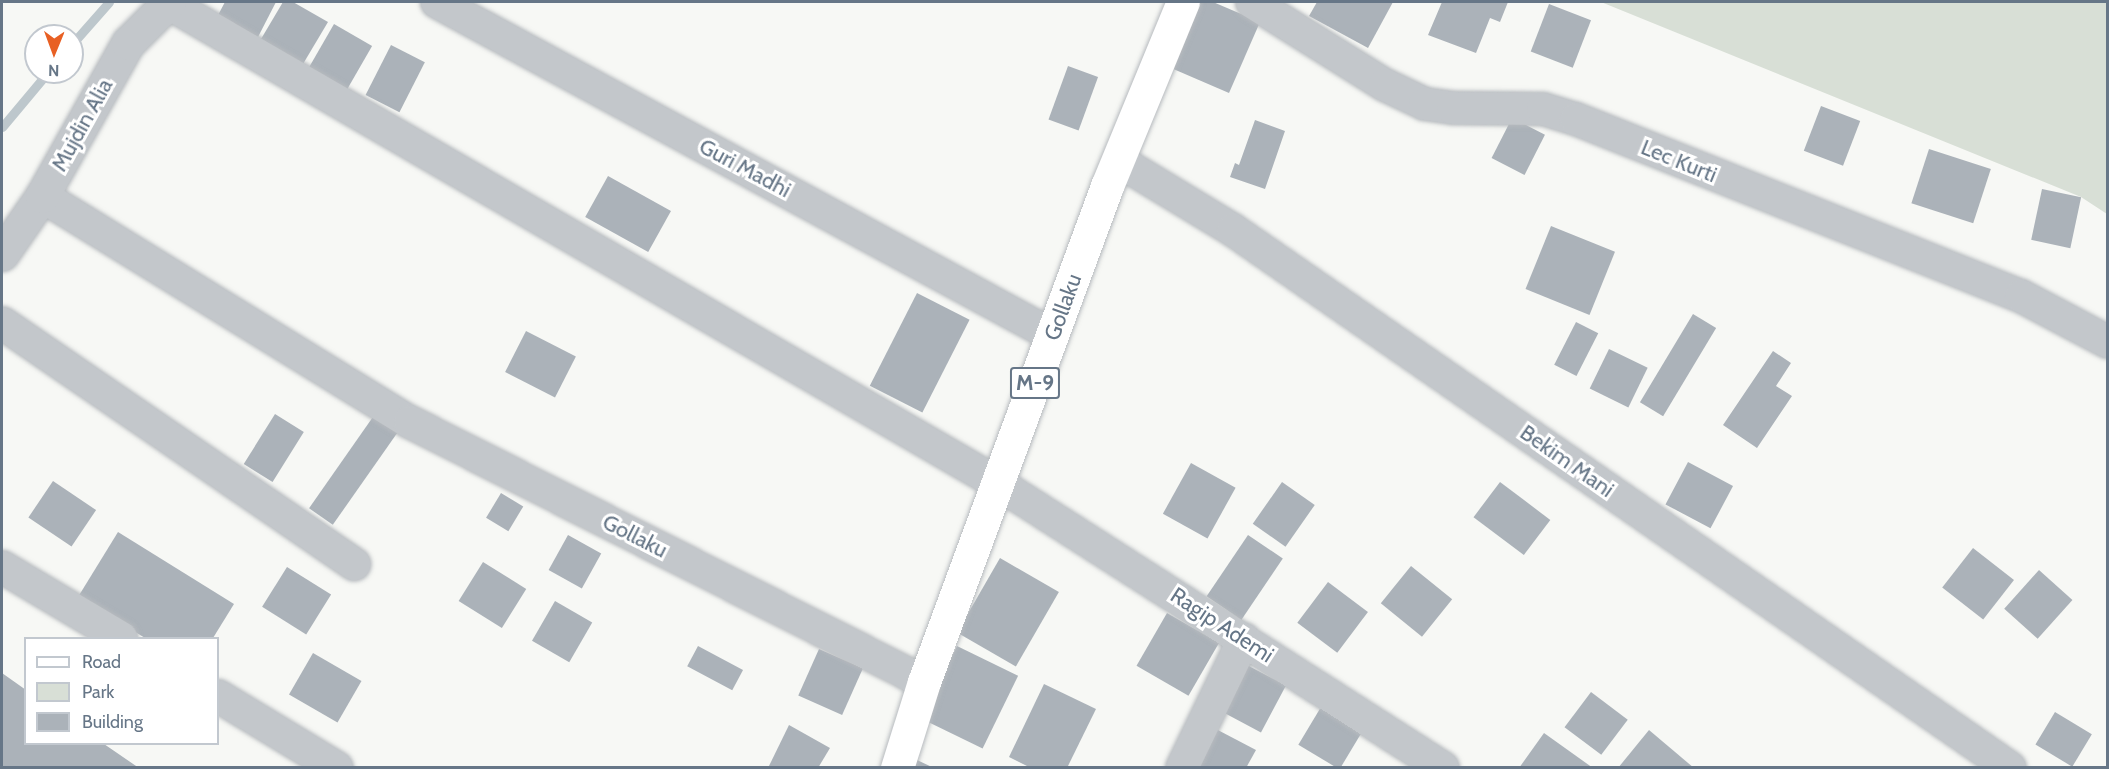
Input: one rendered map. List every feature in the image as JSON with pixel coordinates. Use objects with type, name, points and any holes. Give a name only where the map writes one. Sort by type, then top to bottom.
[{"type":"main road","name":"Gollaku","points":[[897,768],[924,682],[999,484],[1052,335],[1183,2]]},
{"type":"street","name":"Mujdin Alia","points":[[2,254],[42,196],[128,43],[168,2]]},
{"type":"street","name":"Ragip Ademi","points":[[168,2],[999,484],[1443,768]]},
{"type":"street","name":"Guri Madhi","points":[[437,2],[1052,335]]},
{"type":"street","name":"Lec Kurti","points":[[1252,2],[1385,85],[1425,104],[1453,108],[1543,109],[1576,119],[2021,296],[2108,342]]},
{"type":"street","name":"Bekim Mani","points":[[1119,161],[1233,230],[1974,757],[2010,768]]},
{"type":"street","name":"Gollaku","points":[[42,196],[410,422],[924,682]]},
{"type":"street","points":[[2,323],[354,564]]},
{"type":"street","points":[[2,567],[118,637]]},
{"type":"street","points":[[1182,768],[1244,639]]},
{"type":"street","points":[[219,697],[337,768]]},
{"type":"green space","points":[[1601,2],[2107,2],[2107,214],[2081,197]]},
{"type":"building","points":[[225,2],[276,2],[258,37],[217,17]]},
{"type":"building","points":[[283,2],[293,2],[328,22],[303,64],[261,39]]},
{"type":"building","points":[[1200,2],[1213,2],[1260,22],[1229,93],[1171,68]]},
{"type":"building","points":[[1317,2],[1393,2],[1368,48],[1309,16]]},
{"type":"building","points":[[1442,2],[1508,2],[1500,22],[1490,18],[1476,53],[1428,35]]},
{"type":"building","points":[[1549,4],[1591,20],[1573,68],[1531,52]]},
{"type":"building","points":[[334,24],[372,46],[347,90],[308,68]]},
{"type":"building","points":[[391,45],[425,62],[399,112],[366,95]]},
{"type":"building","points":[[1068,66],[1098,77],[1079,131],[1049,120]]},
{"type":"building","points":[[1821,106],[1860,121],[1843,166],[1804,151]]},
{"type":"building","points":[[1512,118],[1545,135],[1525,175],[1492,158]]},
{"type":"building","points":[[1255,120],[1285,131],[1265,189],[1230,177],[1235,163],[1239,165]]},
{"type":"building","points":[[1929,149],[1991,169],[1973,223],[1911,203]]},
{"type":"building","points":[[608,176],[671,211],[648,252],[585,217]]},
{"type":"building","points":[[2042,189],[2081,197],[2070,248],[2031,240]]},
{"type":"building","points":[[1551,226],[1615,252],[1590,315],[1526,289]]},
{"type":"building","points":[[917,293],[970,320],[922,412],[870,386]]},
{"type":"building","points":[[1693,314],[1716,328],[1663,416],[1640,402]]},
{"type":"building","points":[[1576,322],[1598,333],[1576,376],[1554,365]]},
{"type":"building","points":[[526,331],[576,356],[555,397],[505,372]]},
{"type":"building","points":[[1609,349],[1648,368],[1628,407],[1590,389]]},
{"type":"building","points":[[1773,351],[1791,363],[1776,386],[1792,396],[1757,448],[1723,425]]},
{"type":"building","points":[[275,414],[304,432],[273,482],[244,464]]},
{"type":"building","points":[[375,414],[399,431],[333,525],[309,508]]},
{"type":"building","points":[[1688,462],[1733,486],[1710,528],[1665,504]]},
{"type":"building","points":[[1191,463],[1236,488],[1207,538],[1163,514]]},
{"type":"building","points":[[53,481],[96,510],[72,547],[28,517]]},
{"type":"building","points":[[1282,482],[1315,505],[1286,547],[1253,524]]},
{"type":"building","points":[[1500,482],[1550,520],[1524,555],[1474,517]]},
{"type":"building","points":[[501,493],[523,506],[508,531],[486,518]]},
{"type":"building","points":[[118,532],[234,604],[214,637],[143,637],[78,597]]},
{"type":"building","points":[[568,535],[601,553],[582,588],[549,570]]},
{"type":"building","points":[[1248,535],[1283,558],[1241,620],[1207,596]]},
{"type":"building","points":[[1973,548],[2014,580],[1983,619],[1942,587]]},
{"type":"building","points":[[1000,558],[1059,592],[1016,666],[957,632]]},
{"type":"building","points":[[483,562],[526,589],[502,628],[459,601]]},
{"type":"building","points":[[1411,566],[1452,599],[1422,637],[1381,603]]},
{"type":"building","points":[[287,567],[331,595],[306,634],[262,607]]},
{"type":"building","points":[[2039,570],[2072,600],[2038,639],[2004,609]]},
{"type":"building","points":[[1328,582],[1368,612],[1337,653],[1297,623]]},
{"type":"building","points":[[555,601],[592,622],[569,662],[532,641]]},
{"type":"building","points":[[1167,613],[1219,643],[1188,696],[1136,666]]},
{"type":"building","points":[[698,646],[743,670],[732,690],[687,666]]},
{"type":"building","points":[[957,646],[1018,676],[983,749],[921,719]]},
{"type":"building","points":[[819,649],[863,669],[842,715],[798,696]]},
{"type":"building","points":[[313,653],[361,681],[337,723],[289,695]]},
{"type":"building","points":[[1247,665],[1286,686],[1261,732],[1222,712]]},
{"type":"building","points":[[2,673],[24,689],[24,745],[105,745],[139,768],[2,768]]},
{"type":"building","points":[[1044,684],[1096,709],[1067,768],[1031,768],[1009,757]]},
{"type":"building","points":[[1591,692],[1628,720],[1601,755],[1565,727]]},
{"type":"building","points":[[1321,707],[1362,732],[1340,768],[1298,745]]},
{"type":"building","points":[[2055,712],[2092,734],[2072,767],[2035,745]]},
{"type":"building","points":[[789,725],[830,748],[818,768],[768,768]]},
{"type":"building","points":[[1214,728],[1256,750],[1246,768],[1199,768]]},
{"type":"building","points":[[1649,730],[1694,768],[1618,768]]},
{"type":"building","points":[[1544,733],[1593,768],[1519,768]]},
{"type":"building","points":[[917,760],[934,768],[914,768]]},
{"type":"waterway","points":[[84,30],[109,2]]},
{"type":"waterway","points":[[2,127],[38,84]]}]
